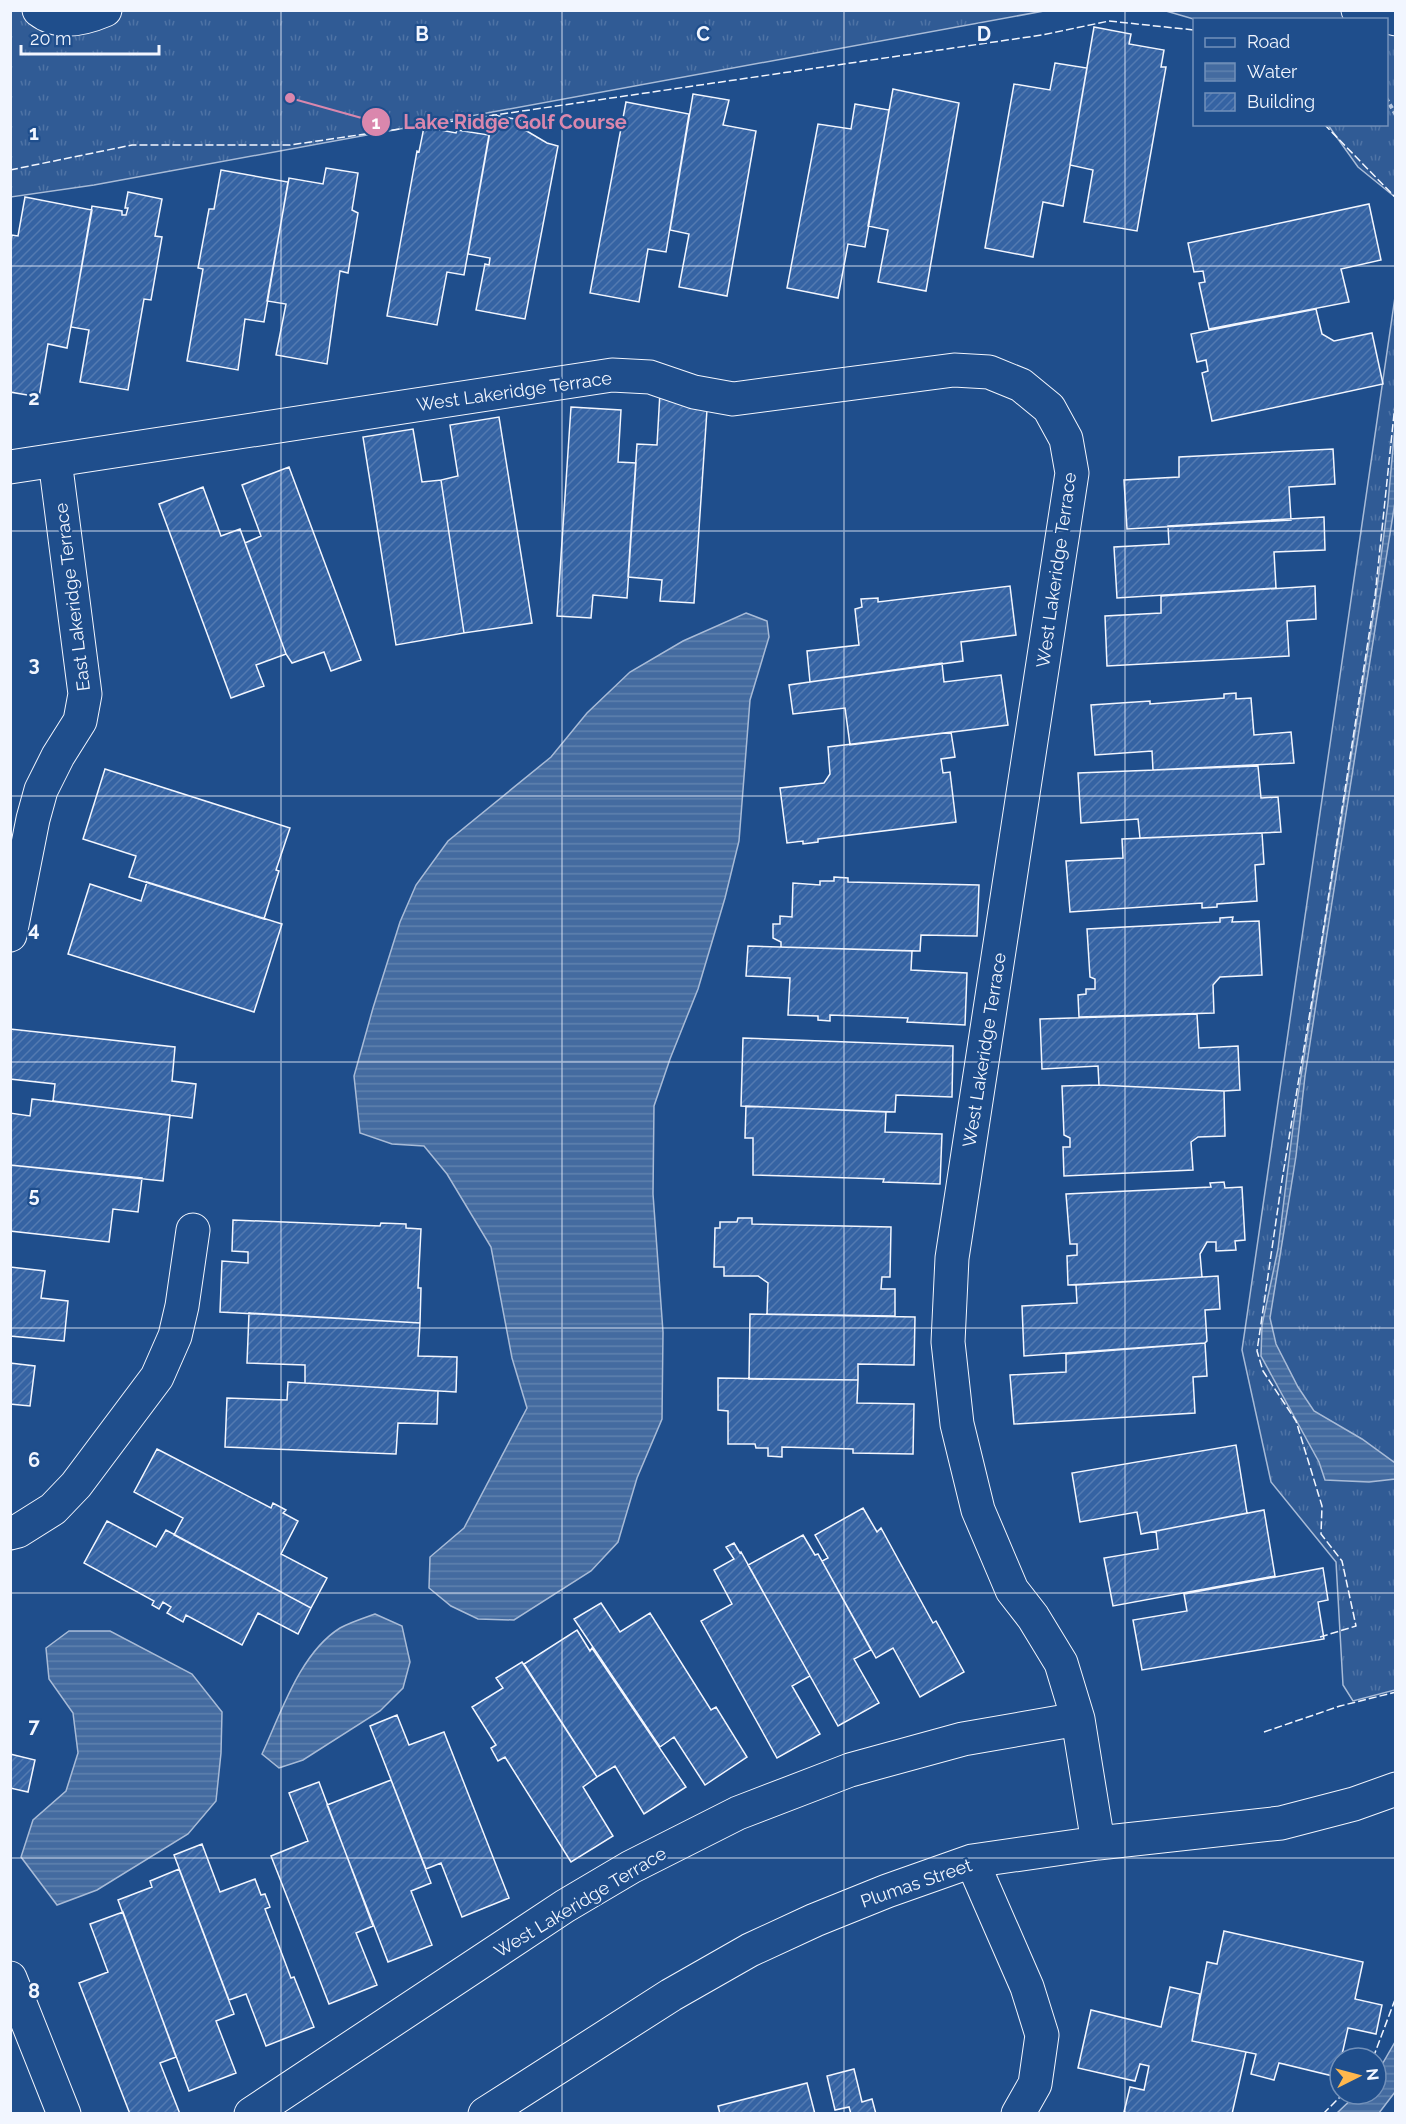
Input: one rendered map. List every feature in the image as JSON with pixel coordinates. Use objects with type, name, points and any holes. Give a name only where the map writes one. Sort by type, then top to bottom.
[{"type":"street","points":[[39,10],[47,17],[66,20],[105,10]]},
{"type":"street","points":[[1358,10],[1395,19]]},
{"type":"street","name":"West Lakeridge Terrace","points":[[10,467],[612,375],[650,377],[694,392],[733,399],[954,370],[989,372],[1021,385],[1048,408],[1066,439],[1072,473],[952,1258],[948,1342],[957,1424],[978,1510],[1012,1590],[1033,1617],[1060,1663],[1078,1719],[1098,1843]]},
{"type":"street","name":"East Lakeridge Terrace","points":[[10,935],[40,790],[80,721],[85,694],[55,460]]},
{"type":"street","points":[[10,1533],[18,1531],[54,1509],[76,1485],[157,1377],[175,1336],[182,1306],[193,1230]]},
{"type":"street","name":"West Lakeridge Terrace","points":[[251,2114],[565,1906],[631,1867],[738,1813],[850,1770],[952,1742],[1078,1719]]},
{"type":"street","name":"Plumas Street","points":[[485,2114],[671,1995],[750,1950],[887,1891],[972,1861],[1098,1843],[1281,1823],[1354,1804],[1395,1790]]},
{"type":"street","points":[[972,1861],[1027,1987],[1042,2035],[1035,2084],[1018,2114]]},
{"type":"street","points":[[10,1978],[64,2114]]},
{"type":"green space","points":[[10,11],[1044,11],[94,185],[11,197]]},
{"type":"green space","points":[[1166,11],[1395,11],[1395,197],[1358,167],[1329,126],[1388,126],[1388,18],[1193,19]]},
{"type":"green space","points":[[1395,297],[1395,1690],[1353,1701],[1343,1685],[1336,1562],[1271,1482],[1242,1350]]},
{"type":"water","points":[[1395,426],[1395,502],[1316,1004],[1296,1156],[1270,1318],[1276,1344],[1298,1387],[1314,1411],[1362,1439],[1395,1463],[1395,1479],[1369,1482],[1325,1480],[1319,1462],[1261,1356],[1262,1325],[1278,1249],[1293,1127],[1374,611]]},
{"type":"water","points":[[746,613],[767,621],[769,637],[750,700],[739,841],[698,989],[654,1106],[653,1194],[663,1332],[662,1419],[637,1478],[618,1542],[591,1571],[514,1620],[478,1619],[451,1606],[429,1588],[430,1557],[464,1528],[527,1408],[512,1358],[491,1247],[447,1174],[424,1146],[392,1144],[360,1133],[354,1076],[400,922],[416,885],[448,841],[551,757],[587,713],[630,672],[683,641]]},
{"type":"water","points":[[375,1614],[402,1626],[410,1662],[403,1688],[380,1711],[303,1760],[279,1768],[262,1754],[284,1703],[303,1668],[326,1639],[340,1628]]},
{"type":"water","points":[[69,1631],[110,1631],[192,1674],[222,1712],[221,1753],[216,1801],[188,1834],[97,1890],[57,1905],[21,1857],[33,1820],[66,1791],[78,1753],[73,1713],[49,1679],[46,1648]]},
{"type":"water","points":[[1395,2042],[1395,2092],[1388,2101],[1388,2054]]},
{"type":"water","points":[[1344,2106],[1384,2106],[1379,2113],[1337,2113]]},
{"type":"building","points":[[1094,27],[1131,34],[1129,44],[1164,50],[1161,67],[1166,67],[1137,231],[1084,222],[1093,170],[1070,165]]},
{"type":"building","points":[[1055,63],[1087,68],[1063,206],[1043,202],[1033,257],[985,248],[1014,84],[1050,90]]},
{"type":"building","points":[[893,89],[959,103],[926,291],[878,282],[888,230],[868,226]]},
{"type":"building","points":[[693,94],[729,100],[723,125],[756,131],[727,296],[679,287],[689,234],[670,230]]},
{"type":"building","points":[[626,102],[689,114],[666,252],[648,249],[639,302],[590,293]]},
{"type":"building","points":[[855,104],[889,110],[865,247],[848,244],[838,298],[787,288],[818,124],[851,129]]},
{"type":"building","points":[[493,115],[526,121],[525,130],[547,143],[558,146],[525,319],[476,310],[485,264],[489,265],[490,258],[468,254]]},
{"type":"building","points":[[424,127],[456,133],[457,130],[489,135],[464,275],[447,272],[437,325],[387,316],[417,151],[419,152]]},
{"type":"building","points":[[326,168],[358,173],[352,210],[358,213],[348,273],[340,271],[327,364],[276,355],[286,304],[267,301],[289,178],[323,184]]},
{"type":"building","points":[[221,170],[288,182],[264,322],[245,319],[238,370],[187,361],[203,269],[198,268],[209,209],[214,209]]},
{"type":"building","points":[[128,192],[162,199],[155,236],[162,237],[151,300],[144,299],[128,390],[80,382],[89,330],[71,327],[92,206],[122,211],[122,215],[126,215]]},
{"type":"building","points":[[25,197],[92,210],[67,348],[48,344],[39,397],[10,392],[10,246],[12,235],[18,236]]},
{"type":"building","points":[[1369,204],[1381,260],[1341,269],[1349,302],[1209,329],[1199,283],[1205,282],[1203,271],[1194,272],[1188,243]]},
{"type":"building","points":[[1316,309],[1322,334],[1334,341],[1372,333],[1383,384],[1212,421],[1202,373],[1208,371],[1206,360],[1197,362],[1191,334]]},
{"type":"building","points":[[660,392],[708,395],[694,603],[660,601],[662,580],[628,577],[637,444],[657,445]]},
{"type":"building","points":[[571,407],[621,410],[618,462],[636,463],[627,598],[593,595],[591,618],[557,616]]},
{"type":"building","points":[[499,417],[532,623],[464,633],[441,480],[458,476],[450,425]]},
{"type":"building","points":[[413,429],[422,482],[441,480],[464,633],[396,645],[363,437]]},
{"type":"building","points":[[1333,449],[1335,484],[1289,487],[1291,520],[1127,529],[1124,480],[1179,477],[1179,457]]},
{"type":"building","points":[[289,467],[361,660],[331,671],[324,652],[292,663],[286,654],[245,543],[261,536],[242,485]]},
{"type":"building","points":[[203,487],[221,536],[240,529],[286,654],[256,665],[264,686],[231,698],[159,504]]},
{"type":"building","points":[[1324,517],[1325,550],[1274,552],[1276,588],[1117,598],[1114,547],[1169,544],[1168,526]]},
{"type":"building","points":[[1010,586],[1016,635],[961,642],[963,661],[810,682],[807,651],[859,645],[855,609],[862,607],[861,599],[878,598],[878,602]]},
{"type":"building","points":[[1315,586],[1316,619],[1287,621],[1289,656],[1107,666],[1105,616],[1161,613],[1161,596]]},
{"type":"building","points":[[942,663],[944,682],[1001,675],[1008,725],[850,745],[845,708],[793,714],[789,685]]},
{"type":"building","points":[[1236,693],[1236,699],[1251,698],[1254,735],[1291,732],[1294,763],[1153,770],[1152,751],[1095,755],[1091,705],[1150,701],[1150,704],[1224,698],[1224,694]]},
{"type":"building","points":[[951,732],[955,757],[941,759],[943,773],[950,772],[956,822],[818,839],[818,842],[803,844],[803,841],[787,843],[780,788],[824,783],[830,774],[828,747]]},
{"type":"building","points":[[1258,766],[1261,798],[1278,797],[1281,832],[1140,838],[1138,819],[1081,823],[1078,773]]},
{"type":"building","points":[[105,769],[290,828],[276,870],[279,871],[264,919],[129,877],[136,856],[83,839]]},
{"type":"building","points":[[1262,833],[1264,864],[1255,865],[1257,901],[1217,904],[1217,907],[1202,908],[1202,903],[1070,912],[1066,861],[1123,858],[1122,839]]},
{"type":"building","points":[[834,877],[848,878],[848,882],[979,885],[977,936],[921,935],[920,951],[781,947],[781,942],[773,938],[773,924],[780,924],[780,916],[792,917],[793,883],[820,885],[820,881],[834,881]]},
{"type":"building","points":[[147,882],[282,924],[254,1012],[68,954],[90,884],[141,901]]},
{"type":"building","points":[[1233,917],[1232,922],[1259,921],[1262,975],[1220,977],[1213,985],[1214,1013],[1079,1017],[1078,995],[1086,994],[1086,989],[1095,989],[1095,979],[1090,977],[1087,929],[1220,922],[1220,918]]},
{"type":"building","points":[[748,946],[912,951],[911,970],[967,973],[965,1025],[907,1022],[908,1018],[830,1015],[830,1021],[818,1020],[818,1016],[788,1015],[790,978],[746,976]]},
{"type":"building","points":[[1197,1014],[1199,1048],[1238,1046],[1240,1090],[1099,1085],[1098,1066],[1042,1069],[1040,1019]]},
{"type":"building","points":[[10,1029],[175,1047],[172,1081],[196,1084],[192,1118],[53,1101],[55,1084],[10,1079]]},
{"type":"building","points":[[743,1038],[953,1046],[952,1097],[896,1095],[895,1112],[741,1106]]},
{"type":"building","points":[[1099,1085],[1224,1091],[1225,1136],[1198,1137],[1191,1142],[1193,1170],[1064,1176],[1063,1147],[1070,1147],[1070,1138],[1064,1135],[1062,1086]]},
{"type":"building","points":[[32,1099],[170,1115],[163,1181],[10,1165],[10,1113],[30,1116]]},
{"type":"building","points":[[746,1106],[886,1112],[885,1132],[942,1134],[940,1184],[883,1182],[884,1179],[753,1175],[753,1138],[745,1138]]},
{"type":"building","points":[[10,1165],[142,1178],[138,1212],[113,1209],[109,1242],[10,1231]]},
{"type":"building","points":[[1224,1182],[1225,1188],[1242,1187],[1245,1240],[1235,1241],[1236,1250],[1216,1251],[1216,1242],[1207,1242],[1200,1254],[1202,1277],[1068,1285],[1067,1256],[1077,1255],[1077,1244],[1070,1244],[1066,1194],[1211,1187],[1210,1183]]},
{"type":"building","points":[[738,1218],[752,1218],[752,1224],[891,1227],[890,1277],[882,1277],[881,1289],[895,1289],[895,1316],[767,1314],[768,1283],[758,1276],[724,1276],[724,1267],[714,1267],[715,1228],[720,1228],[720,1222],[737,1222]]},
{"type":"building","points":[[233,1220],[380,1226],[381,1223],[406,1224],[406,1228],[421,1229],[418,1288],[421,1288],[420,1323],[220,1312],[222,1261],[248,1263],[248,1252],[232,1251]]},
{"type":"building","points":[[10,1267],[45,1271],[41,1298],[68,1301],[64,1341],[10,1336]]},
{"type":"building","points":[[1218,1276],[1220,1309],[1205,1310],[1207,1341],[1205,1343],[1024,1356],[1022,1306],[1077,1303],[1076,1285]]},
{"type":"building","points":[[249,1313],[420,1323],[418,1356],[457,1357],[456,1392],[305,1383],[305,1365],[247,1363]]},
{"type":"building","points":[[750,1314],[915,1317],[914,1365],[858,1364],[858,1380],[749,1379]]},
{"type":"building","points":[[1205,1343],[1207,1376],[1193,1377],[1195,1413],[1014,1424],[1010,1375],[1066,1372],[1066,1354]]},
{"type":"building","points":[[10,1363],[35,1366],[30,1406],[10,1404]]},
{"type":"building","points":[[718,1378],[858,1380],[857,1403],[914,1404],[913,1454],[853,1453],[853,1449],[782,1447],[782,1457],[768,1456],[768,1448],[756,1448],[755,1444],[728,1444],[728,1411],[718,1410]]},
{"type":"building","points":[[288,1382],[438,1391],[437,1424],[398,1423],[396,1454],[225,1447],[227,1398],[287,1400]]},
{"type":"building","points":[[1236,1445],[1247,1513],[1141,1534],[1137,1512],[1080,1522],[1072,1473]]},
{"type":"building","points":[[157,1449],[271,1508],[273,1503],[286,1510],[283,1513],[298,1521],[281,1554],[327,1578],[311,1608],[174,1535],[183,1518],[134,1492]]},
{"type":"building","points":[[863,1508],[877,1532],[881,1528],[933,1623],[936,1621],[964,1672],[920,1697],[893,1648],[876,1658],[822,1561],[828,1558],[815,1535]]},
{"type":"building","points":[[1264,1510],[1275,1576],[1113,1606],[1104,1558],[1158,1549],[1156,1531]]},
{"type":"building","points":[[107,1521],[156,1547],[166,1530],[311,1608],[298,1634],[258,1613],[242,1645],[186,1615],[183,1622],[167,1613],[171,1607],[163,1602],[159,1609],[152,1605],[154,1601],[84,1563]]},
{"type":"building","points":[[803,1535],[815,1555],[818,1554],[871,1650],[854,1659],[879,1703],[838,1726],[748,1565]]},
{"type":"building","points":[[734,1543],[810,1676],[792,1686],[820,1734],[777,1758],[701,1621],[732,1604],[714,1570],[734,1559],[726,1547]]},
{"type":"building","points":[[1323,1568],[1328,1600],[1318,1602],[1324,1639],[1142,1670],[1133,1620],[1187,1611],[1184,1594]]},
{"type":"building","points":[[601,1603],[620,1632],[650,1613],[711,1710],[716,1707],[747,1757],[705,1785],[674,1737],[660,1747],[574,1619]]},
{"type":"building","points":[[577,1630],[590,1651],[592,1648],[686,1787],[644,1814],[615,1766],[597,1777],[524,1664]]},
{"type":"building","points":[[522,1662],[597,1777],[583,1787],[613,1836],[571,1862],[505,1757],[498,1761],[491,1748],[496,1745],[472,1707],[503,1688],[496,1678]]},
{"type":"building","points":[[397,1715],[409,1745],[444,1732],[509,1898],[462,1917],[441,1863],[426,1869],[370,1726]]},
{"type":"building","points":[[10,1754],[35,1760],[28,1792],[10,1788]]},
{"type":"building","points":[[391,1780],[431,1883],[411,1891],[432,1945],[388,1962],[327,1805]]},
{"type":"building","points":[[319,1782],[373,1926],[356,1933],[377,1985],[329,2004],[271,1856],[308,1841],[289,1793]]},
{"type":"building","points":[[202,1844],[220,1892],[255,1879],[261,1895],[265,1894],[270,1907],[265,1909],[291,1978],[294,1977],[314,2027],[266,2046],[246,1994],[229,2000],[174,1855]]},
{"type":"building","points":[[179,1869],[234,2014],[216,2021],[236,2073],[189,2091],[118,1900],[152,1887],[150,1881]]},
{"type":"building","points":[[123,1912],[176,2057],[160,2063],[180,2114],[130,2114],[79,1983],[108,1972],[90,1924]]},
{"type":"building","points":[[1224,1931],[1363,1962],[1355,1999],[1382,2005],[1376,2034],[1348,2028],[1344,2046],[1328,2046],[1328,2075],[1279,2063],[1274,2080],[1251,2074],[1256,2054],[1192,2041],[1207,1962],[1217,1964]]},
{"type":"building","points":[[1170,1987],[1200,1994],[1192,2041],[1246,2052],[1232,2114],[1131,2114],[1124,2112],[1130,2087],[1144,2090],[1149,2066],[1140,2064],[1135,2081],[1078,2068],[1091,2010],[1161,2027]]},
{"type":"building","points":[[854,2069],[862,2102],[872,2099],[876,2114],[851,2114],[849,2107],[835,2110],[827,2076]]},
{"type":"building","points":[[807,2083],[815,2114],[720,2114],[718,2106]]},
{"type":"fence","points":[[10,170],[132,145],[290,145],[1042,35],[1109,21],[1193,30]]},
{"type":"fence","points":[[1326,126],[1396,198]]},
{"type":"fence","points":[[1320,1637],[1356,1626],[1342,1561],[1321,1534],[1322,1506],[1296,1421],[1263,1371],[1257,1351],[1375,596],[1396,395]]},
{"type":"fence","points":[[1264,1732],[1340,1706],[1396,1692]]},
{"type":"fence","points":[[1378,2046],[1396,1997]]},
{"type":"fence","points":[[1323,2114],[1331,2106]]},
{"type":"place","name":"Lake Ridge Golf Course","points":[[290,98]]}]
